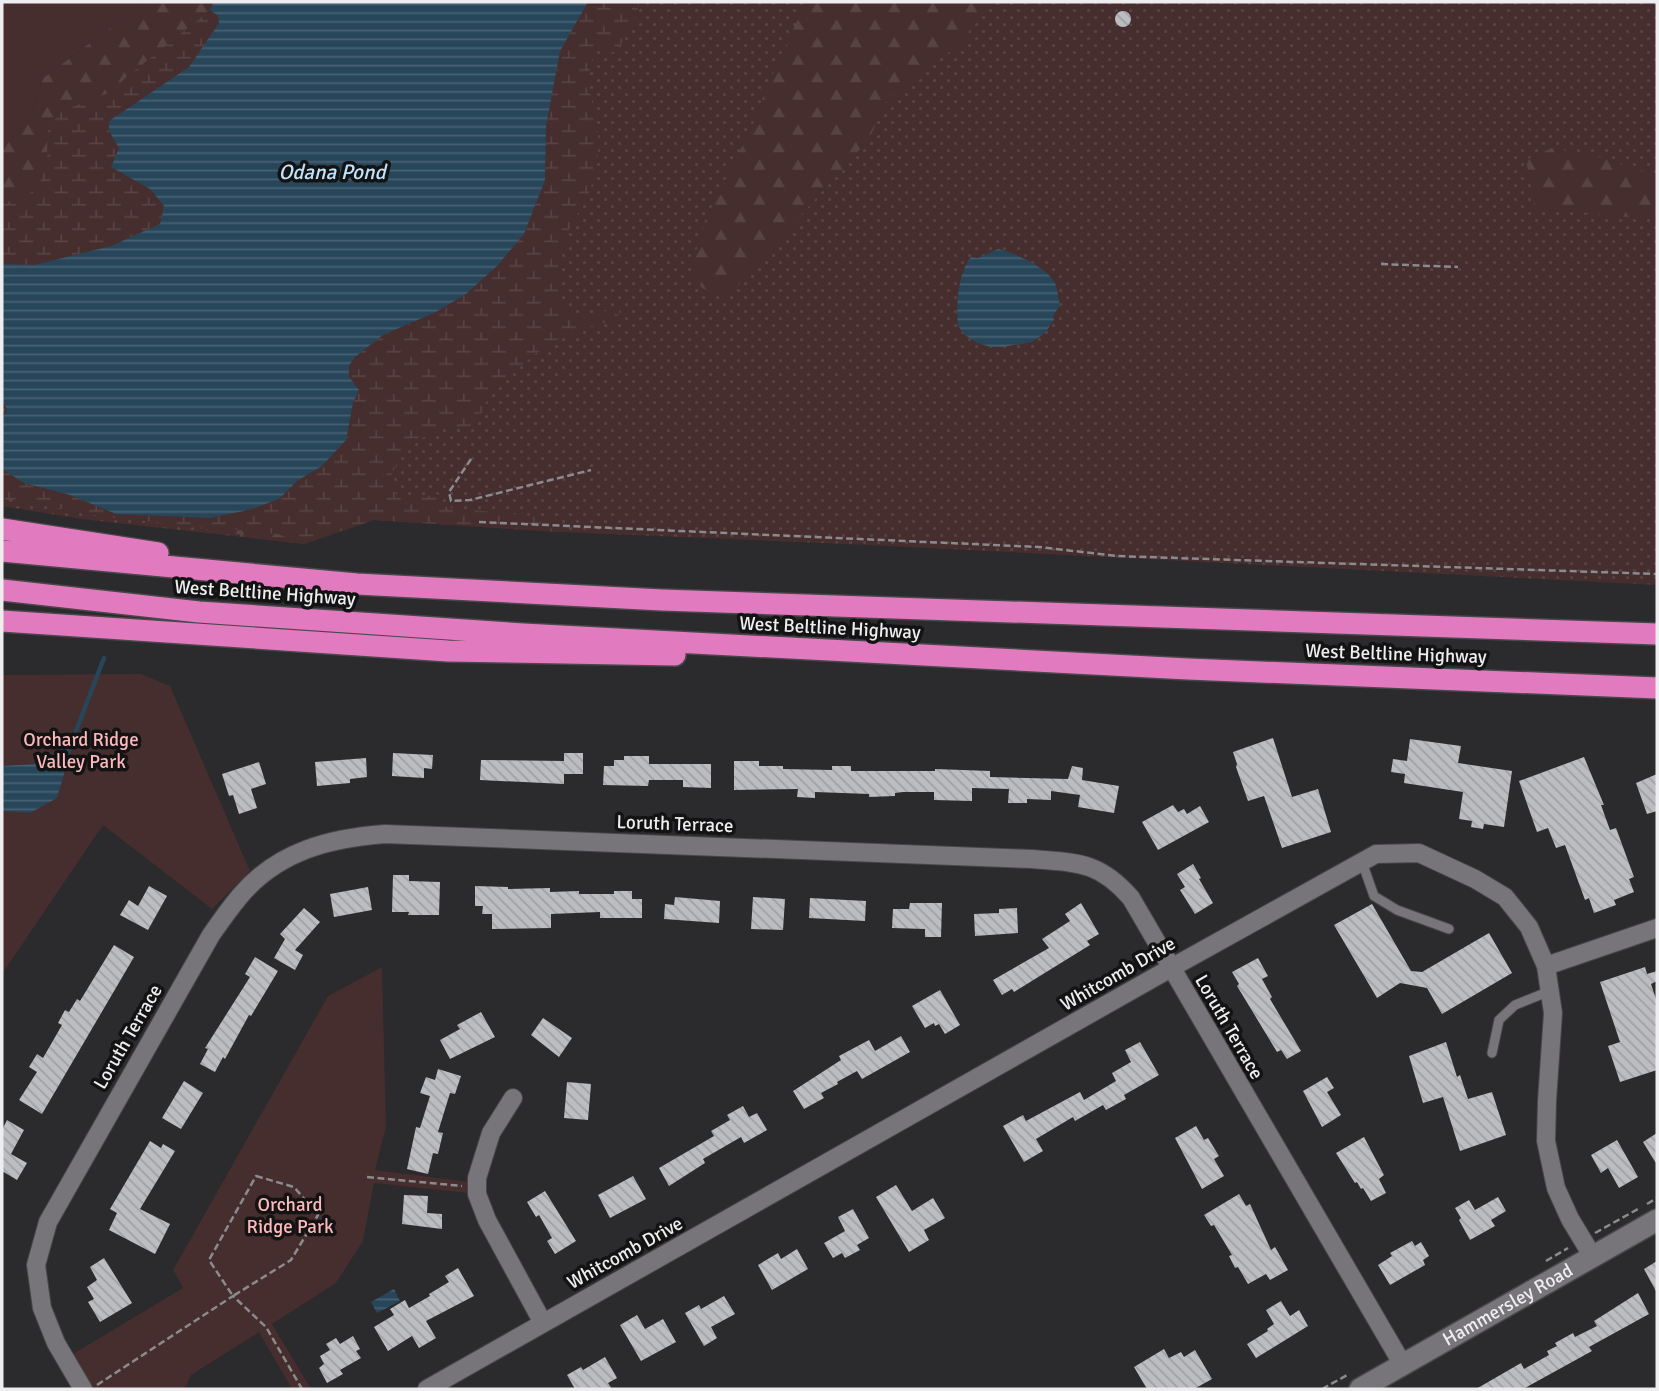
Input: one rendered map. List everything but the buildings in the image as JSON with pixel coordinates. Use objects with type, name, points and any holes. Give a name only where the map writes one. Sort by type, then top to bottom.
[{"type":"highway","points":[[2,529],[357,584]]},
{"type":"highway","name":"West Beltline Highway","points":[[2,551],[357,584],[662,600],[1657,634]]},
{"type":"highway","name":"West Beltline Highway","points":[[2,590],[226,614],[537,634],[954,657],[1657,688]]},
{"type":"highway","points":[[2,621],[448,651],[954,657]]},
{"type":"street","name":"Loruth Terrace","points":[[88,1389],[57,1343],[42,1308],[36,1265],[48,1222],[211,934],[242,894],[275,864],[316,845],[352,836],[385,834],[1032,859],[1085,864],[1114,879],[1130,898],[1403,1365]]},
{"type":"street","name":"Whitcomb Drive","points":[[427,1389],[1376,854],[1419,853],[1475,878],[1505,897],[1529,927],[1546,966],[1553,1013],[1546,1101],[1546,1141],[1556,1188],[1570,1219],[1593,1257]]},
{"type":"street","points":[[1546,966],[1657,928]]},
{"type":"street","points":[[513,1098],[491,1133],[477,1178],[477,1194],[543,1323]]},
{"type":"street","name":"Hammersley Road","points":[[1360,1389],[1657,1220]]},
{"type":"lane","points":[[1362,862],[1374,896],[1397,910],[1449,929]]},
{"type":"lane","points":[[1492,1054],[1499,1020],[1515,1005],[1550,991]]},
{"type":"path","points":[[1381,264],[1458,267]]},
{"type":"path","points":[[471,459],[449,492],[451,501],[470,500],[591,470]]},
{"type":"path","points":[[479,522],[1039,547],[1116,556],[1657,574]]},
{"type":"path","points":[[88,1389],[233,1296],[291,1260],[318,1215],[294,1187],[256,1176],[209,1260],[233,1296],[266,1327],[302,1389]]},
{"type":"path","points":[[367,1177],[477,1187]]},
{"type":"green space","points":[[2,2],[145,2],[43,78],[29,122],[2,146]]},
{"type":"green space","points":[[145,2],[1657,2],[1657,585],[559,532],[374,520],[304,544],[81,519],[2,506],[2,146],[29,122],[43,78]]},
{"type":"green space","points":[[145,2],[211,2],[212,5],[210,10],[106,94],[62,111],[48,127],[47,164],[37,190],[2,204],[2,146],[29,122],[43,78]]},
{"type":"green space","points":[[588,2],[639,2],[625,39],[611,53],[598,49],[590,68],[590,88],[598,136],[597,164],[588,195],[572,224],[560,260],[559,297],[563,307],[576,317],[599,314],[615,306],[620,309],[617,320],[571,334],[533,356],[492,392],[479,417],[469,427],[436,430],[417,442],[398,462],[392,473],[391,484],[395,493],[406,500],[438,494],[441,504],[446,507],[560,519],[559,532],[374,520],[304,544],[278,534],[104,517],[2,497],[2,469],[24,483],[70,495],[116,514],[279,499],[297,481],[322,466],[346,440],[353,403],[359,390],[349,377],[349,366],[355,357],[383,335],[409,325],[466,294],[497,266],[524,234],[545,180],[546,126],[560,51]]},
{"type":"green space","points":[[804,2],[999,2],[975,17],[964,43],[922,69],[886,102],[869,139],[736,288],[723,297],[702,288],[691,270],[704,223],[753,124]]},
{"type":"green space","points":[[210,10],[218,16],[220,23],[189,67],[109,121],[109,131],[120,148],[112,167],[150,189],[165,206],[160,224],[111,246],[34,265],[2,264],[2,204],[37,190],[47,164],[48,127],[62,111],[106,94]]},
{"type":"green space","points":[[1552,148],[1596,156],[1657,176],[1657,220],[1535,208],[1526,160]]},
{"type":"green space","points":[[2,492],[278,534],[304,544],[2,499]]},
{"type":"green space","name":"Orchard Ridge Valley Park","points":[[141,674],[170,686],[250,871],[212,909],[103,825],[2,974],[2,675]]},
{"type":"green space","name":"Orchard Ridge Park","points":[[382,967],[386,1127],[375,1170],[477,1183],[477,1194],[374,1183],[363,1241],[336,1283],[272,1324],[311,1389],[292,1389],[259,1332],[191,1375],[186,1386],[181,1389],[93,1389],[73,1354],[183,1288],[173,1270],[328,996]]},
{"type":"water","name":"Odana Pond","points":[[220,2],[588,2],[560,51],[546,126],[545,180],[524,234],[497,266],[466,294],[436,312],[383,335],[355,357],[349,366],[349,377],[359,390],[353,403],[346,440],[322,466],[297,481],[279,499],[252,509],[210,518],[116,514],[70,495],[24,483],[2,469],[2,419],[7,409],[2,402],[2,264],[34,265],[111,246],[160,224],[164,206],[150,189],[111,167],[119,148],[109,131],[109,121],[189,67],[219,23],[218,16],[210,10],[212,5]]},
{"type":"water","points":[[998,249],[1038,266],[1051,277],[1056,286],[1060,305],[1053,316],[1054,320],[1045,333],[1032,342],[991,347],[977,343],[958,326],[959,290],[967,264],[971,257],[978,258]]},
{"type":"water","points":[[74,740],[57,798],[30,813],[2,811],[2,766],[35,764]]},
{"type":"water","points":[[394,1289],[400,1301],[377,1313],[371,1302]]},
{"type":"waterway","points":[[71,744],[104,658]]}]
